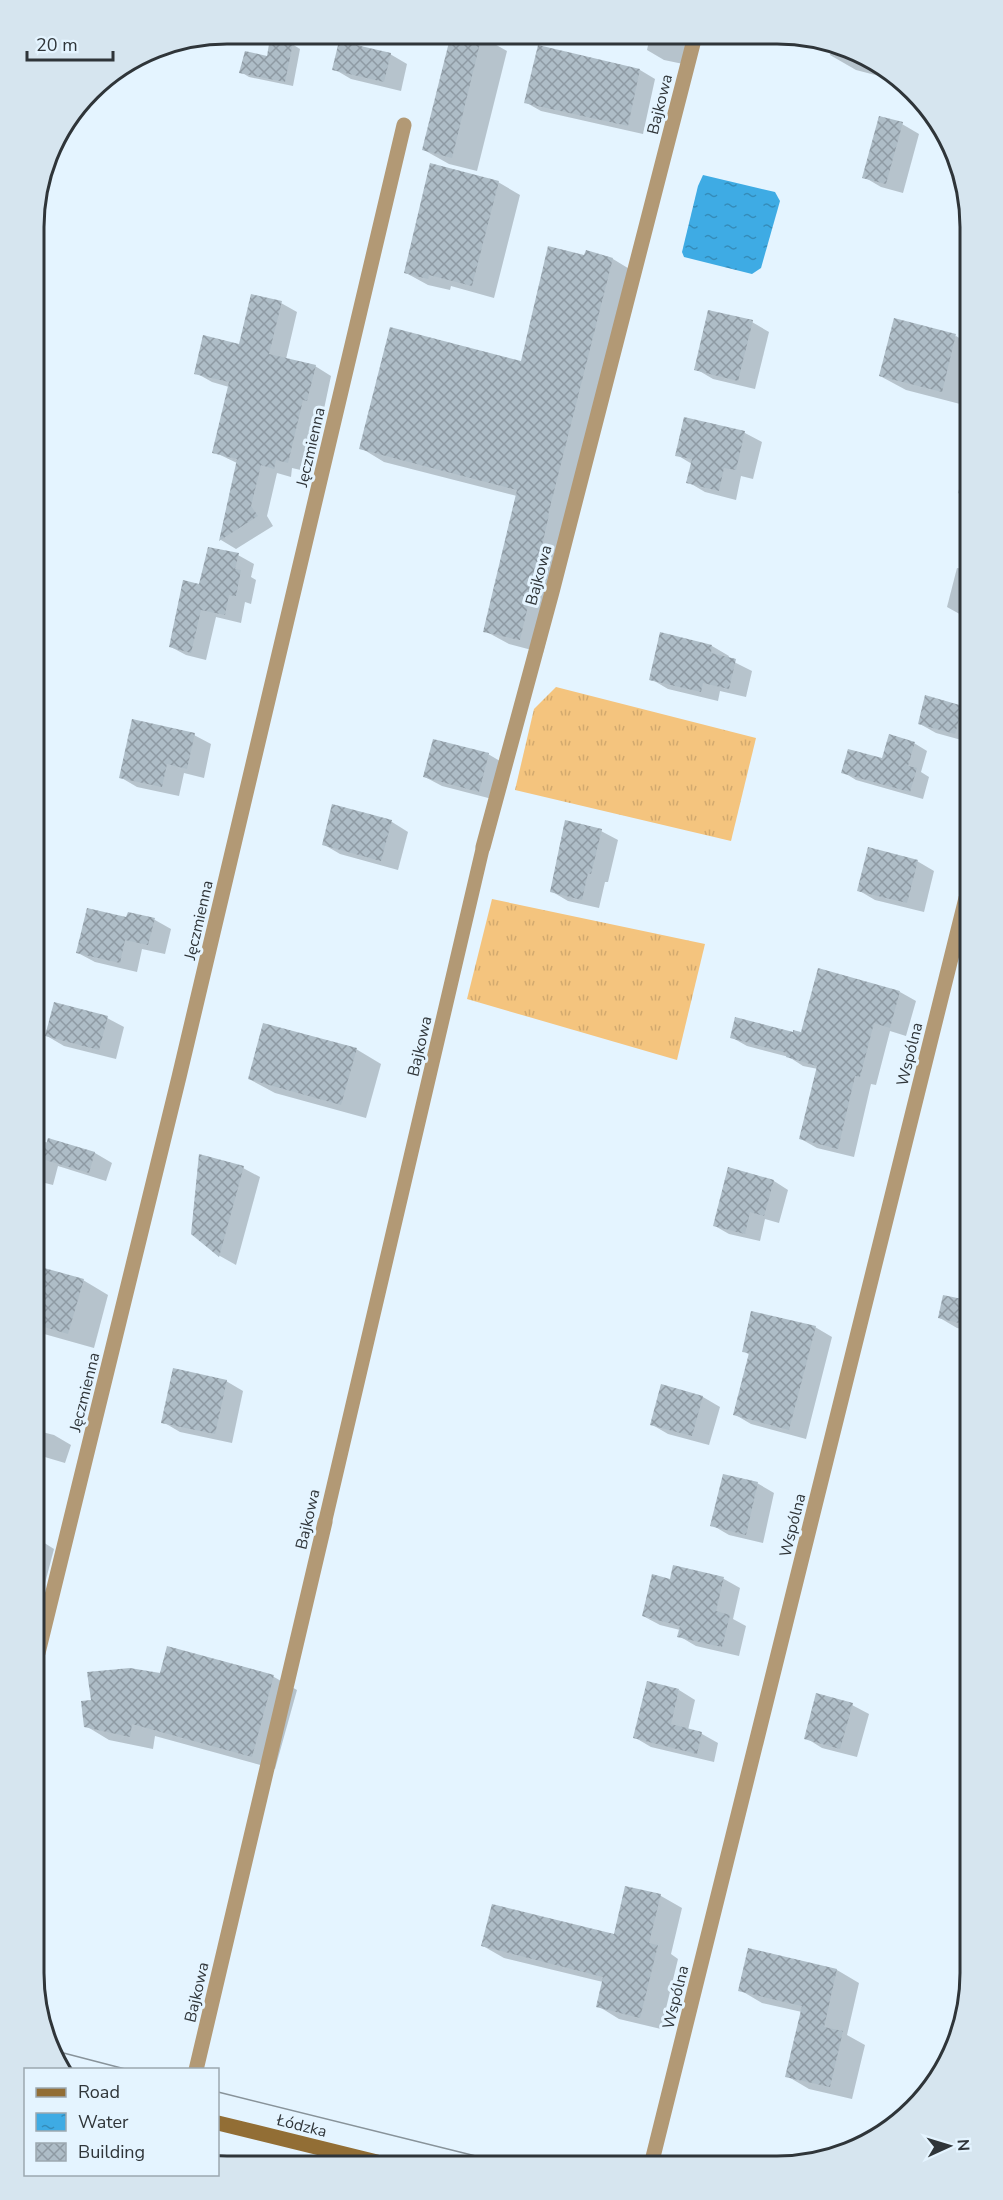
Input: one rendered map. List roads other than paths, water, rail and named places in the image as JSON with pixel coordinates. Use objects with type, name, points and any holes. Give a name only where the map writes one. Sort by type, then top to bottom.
[{"type":"main road","name":"Łódzka","points":[[219,2123],[353,2156]]},
{"type":"street","name":"Bajkowa","points":[[483,847],[552,592],[693,44]]},
{"type":"street","name":"Jęczmienna","points":[[43,1632],[182,1065],[404,125]]},
{"type":"street","name":"Wspólna","points":[[653,2156],[959,956]]},
{"type":"street","name":"Bajkowa","points":[[196,2068],[325,1522]]},
{"type":"lane","name":"Bajkowa","points":[[325,1522],[483,847]]},
{"type":"water","points":[[703,175],[775,192],[780,201],[761,268],[752,274],[684,257],[682,252],[698,186]]},
{"type":"tram line","points":[[62,2053],[121,2068]]},
{"type":"tram line","points":[[219,2092],[476,2156]]}]
